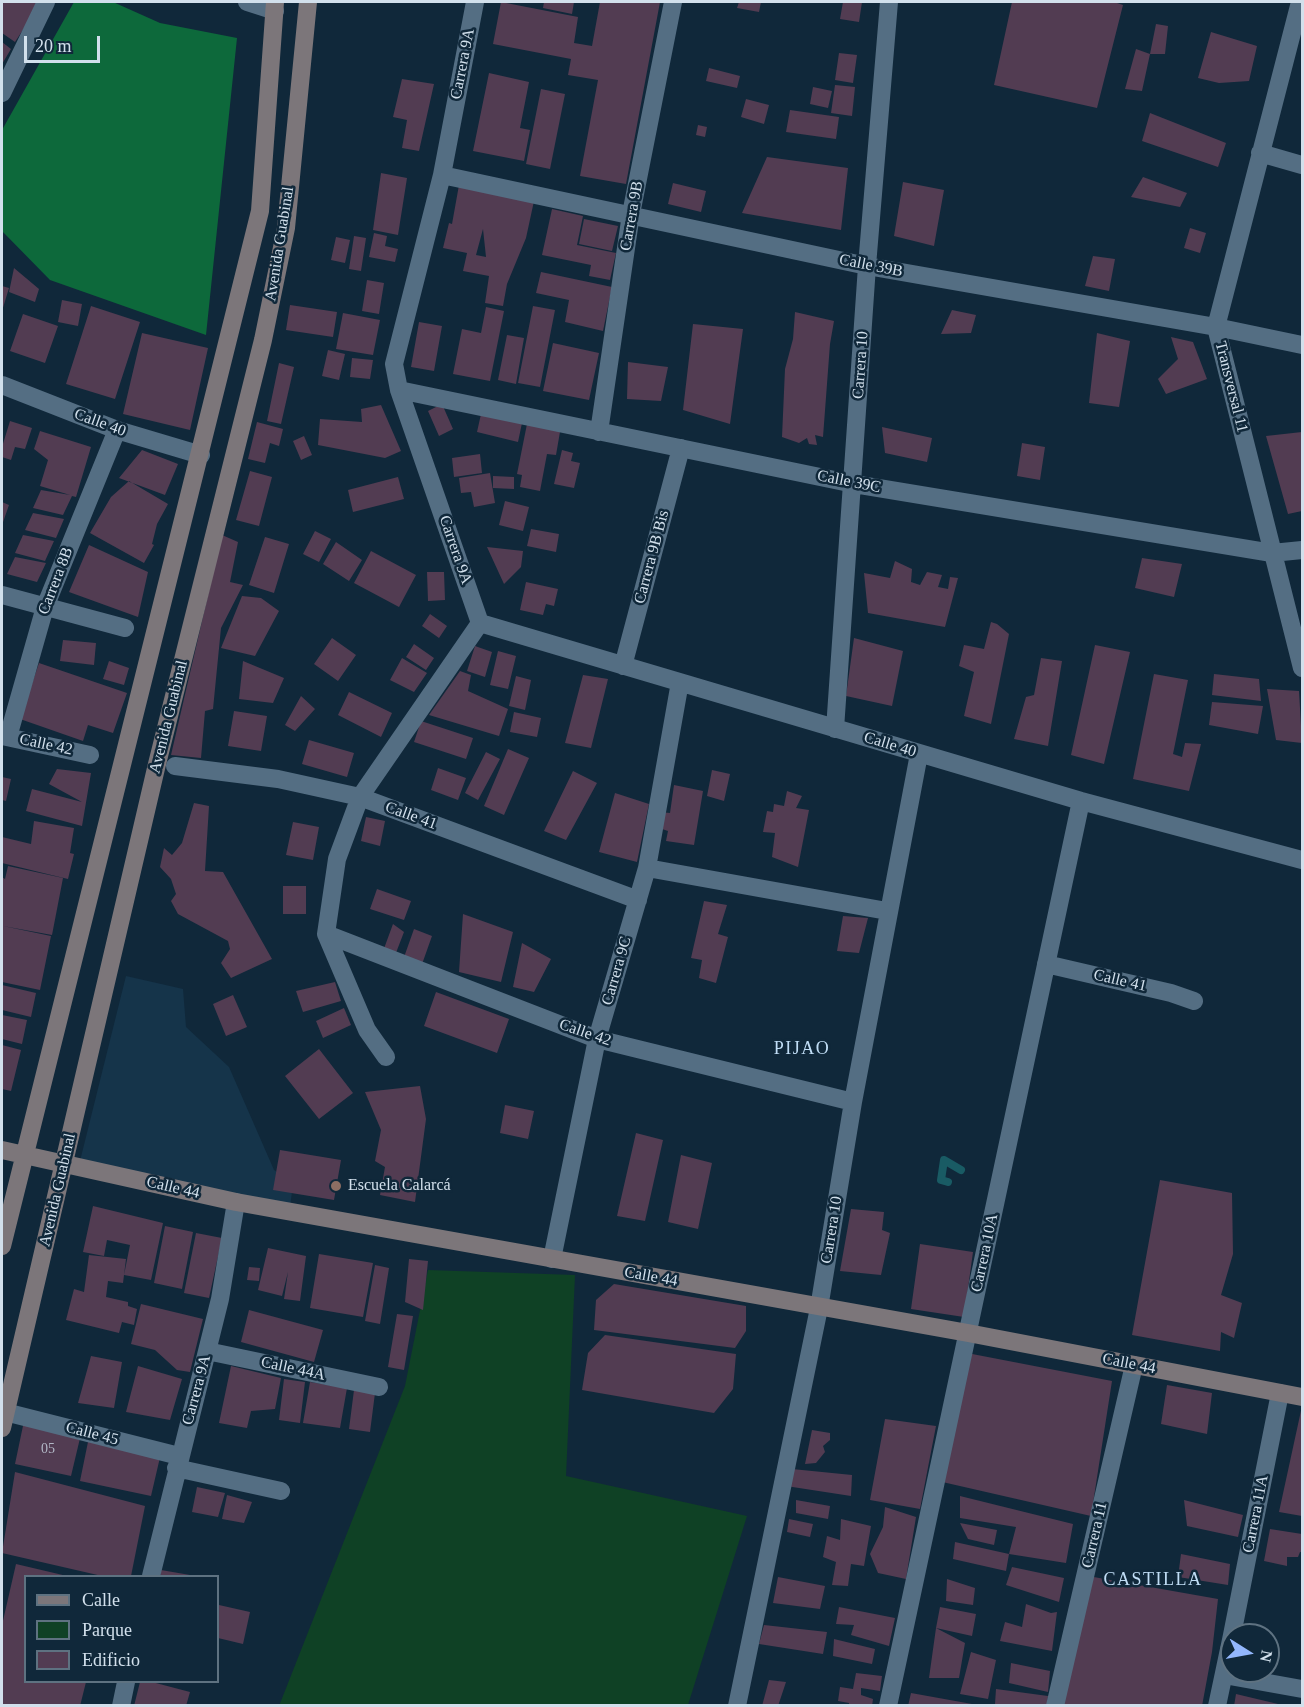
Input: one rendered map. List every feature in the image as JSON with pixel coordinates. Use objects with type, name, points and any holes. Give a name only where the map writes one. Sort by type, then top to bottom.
[{"type":"main road","name":"Avenida Guabinal","points":[[3,1420],[157,764],[266,329],[286,228],[308,2]]},
{"type":"main road","name":"Avenida Guabinal","points":[[2,1246],[153,631],[201,455],[260,211],[275,6]]},
{"type":"main road","name":"Calle 44","points":[[2,1150],[236,1203],[968,1333],[1302,1397]]},
{"type":"street","points":[[2,93],[46,2]]},
{"type":"street","points":[[247,2],[275,6]]},
{"type":"street","name":"Carrera 9A","points":[[475,2],[441,175],[394,364],[399,390],[480,623]]},
{"type":"street","name":"Carrera 9B","points":[[599,432],[632,214],[673,2]]},
{"type":"street","name":"Carrera 10","points":[[835,729],[854,484],[867,266],[889,2]]},
{"type":"street","name":"Transversal 11","points":[[1300,2],[1216,327],[1302,668]]},
{"type":"street","points":[[1260,153],[1302,165]]},
{"type":"street","name":"Calle 39B","points":[[441,175],[867,266],[1216,327],[1302,345]]},
{"type":"street","name":"Calle 40","points":[[2,385],[117,430],[201,455]]},
{"type":"street","name":"Calle 39C","points":[[399,390],[854,484],[1272,553],[1302,550]]},
{"type":"street","name":"Carrera 8B","points":[[5,736],[45,606],[117,430]]},
{"type":"street","name":"Carrera 9B Bis","points":[[623,666],[681,448]]},
{"type":"street","points":[[2,595],[125,628]]},
{"type":"street","points":[[386,1057],[367,1030],[326,934],[337,859],[360,797],[480,623]]},
{"type":"street","name":"Calle 40","points":[[480,623],[1081,801],[1302,860]]},
{"type":"street","name":"Carrera 9C","points":[[552,1259],[597,1039],[646,868],[680,682]]},
{"type":"street","name":"Calle 42","points":[[5,736],[90,755]]},
{"type":"street","name":"Carrera 10","points":[[737,1706],[819,1308],[887,911],[919,754]]},
{"type":"street","name":"Calle 41","points":[[175,766],[278,779],[360,797],[638,900]]},
{"type":"street","name":"Carrera 10A","points":[[888,1706],[1081,801]]},
{"type":"street","points":[[646,868],[887,911]]},
{"type":"street","name":"Calle 42","points":[[326,934],[597,1039],[853,1102]]},
{"type":"street","name":"Calle 41","points":[[1046,964],[1171,993],[1194,1001]]},
{"type":"street","name":"Carrera 9A","points":[[151,1575],[220,1299],[236,1203]]},
{"type":"street","name":"Calle 44A","points":[[207,1351],[379,1387]]},
{"type":"street","name":"Carrera 11","points":[[1055,1706],[1134,1365]]},
{"type":"street","name":"Carrera 11A","points":[[1234,1623],[1280,1393]]},
{"type":"street","name":"Calle 45","points":[[3,1420],[178,1462],[281,1491]]},
{"type":"street","points":[[121,1706],[126,1683]]},
{"type":"street","name":"Carrera 11A","points":[[1217,1706],[1222,1683]]},
{"type":"street","points":[[1269,1683],[1302,1689]]},
{"type":"shaded area","points":[[126,976],[183,989],[186,1027],[229,1067],[274,1170],[293,1183],[290,1208],[80,1161]]},
{"type":"green space","points":[[74,2],[113,2],[160,23],[237,38],[206,335],[50,280],[2,231],[2,130]]},
{"type":"green space","points":[[428,1270],[575,1275],[566,1476],[747,1516],[688,1705],[279,1706],[405,1386]]},
{"type":"building","points":[[2,2],[41,2],[15,42],[2,33]]},
{"type":"building","points":[[501,2],[578,17],[574,43],[592,46],[600,2],[660,2],[626,184],[580,176],[598,80],[568,75],[571,59],[493,44]]},
{"type":"building","points":[[544,2],[574,2],[572,14],[543,8]]},
{"type":"building","points":[[739,2],[761,2],[759,12],[737,8]]},
{"type":"building","points":[[843,2],[862,2],[859,22],[840,19]]},
{"type":"building","points":[[1012,2],[1114,2],[1123,5],[1097,108],[994,85]]},
{"type":"building","points":[[1156,24],[1168,26],[1165,54],[1150,54]]},
{"type":"building","points":[[1211,32],[1257,46],[1249,81],[1219,83],[1198,78]]},
{"type":"building","points":[[2,42],[11,49],[2,64]]},
{"type":"building","points":[[1136,49],[1150,54],[1142,91],[1125,89]]},
{"type":"building","points":[[839,53],[857,55],[853,83],[835,80]]},
{"type":"building","points":[[709,68],[740,76],[737,88],[706,81]]},
{"type":"building","points":[[489,73],[529,82],[520,128],[530,130],[524,161],[473,151]]},
{"type":"building","points":[[402,79],[434,84],[419,151],[402,148],[407,120],[393,117]]},
{"type":"building","points":[[835,85],[855,87],[852,116],[831,113]]},
{"type":"building","points":[[813,87],[832,91],[828,108],[810,104]]},
{"type":"building","points":[[541,89],[565,94],[550,169],[526,164]]},
{"type":"building","points":[[746,99],[769,105],[764,124],[741,117]]},
{"type":"building","points":[[790,110],[839,117],[836,139],[786,132]]},
{"type":"building","points":[[1150,113],[1226,143],[1218,167],[1142,141]]},
{"type":"building","points":[[698,125],[707,127],[705,137],[696,135]]},
{"type":"building","points":[[767,157],[848,168],[841,230],[742,213]]},
{"type":"building","points":[[381,173],[407,178],[398,235],[373,230]]},
{"type":"building","points":[[1143,177],[1187,193],[1180,207],[1131,197]]},
{"type":"building","points":[[903,182],[944,190],[934,246],[894,236]]},
{"type":"building","points":[[673,183],[706,191],[701,212],[668,204]]},
{"type":"building","points":[[459,185],[534,201],[526,238],[507,284],[503,306],[485,303],[489,276],[463,271],[467,253],[443,248],[449,223],[452,224]],"holes":[[[483,229],[486,257],[476,255]]]},
{"type":"building","points":[[552,209],[583,216],[577,245],[616,253],[610,280],[589,276],[591,265],[542,255]]},
{"type":"building","points":[[584,219],[618,226],[612,251],[579,244]]},
{"type":"building","points":[[1190,228],[1206,233],[1200,253],[1184,248]]},
{"type":"building","points":[[374,233],[387,236],[385,246],[398,249],[395,262],[369,257]]},
{"type":"building","points":[[354,236],[366,238],[361,271],[349,269]]},
{"type":"building","points":[[336,237],[350,240],[345,263],[331,260]]},
{"type":"building","points":[[1093,256],[1115,259],[1109,291],[1085,286]]},
{"type":"building","points":[[14,268],[39,289],[35,302],[9,292]]},
{"type":"building","points":[[541,272],[612,287],[603,331],[565,322],[569,300],[536,293]]},
{"type":"building","points":[[367,280],[384,283],[379,314],[362,311]]},
{"type":"building","points":[[2,286],[9,288],[2,311]]},
{"type":"building","points":[[62,300],[82,304],[78,326],[58,322]]},
{"type":"building","points":[[290,305],[337,312],[333,337],[286,330]]},
{"type":"building","points":[[91,306],[140,322],[115,399],[66,384]]},
{"type":"building","points":[[533,306],[555,310],[540,387],[518,383]]},
{"type":"building","points":[[486,307],[504,311],[490,381],[453,374],[462,329],[481,333]]},
{"type":"building","points":[[952,310],[976,315],[971,333],[941,334]]},
{"type":"building","points":[[795,312],[834,321],[830,344],[823,437],[815,435],[817,445],[809,444],[807,438],[799,443],[782,437],[785,369],[793,339]]},
{"type":"building","points":[[343,313],[380,320],[373,355],[336,349]]},
{"type":"building","points":[[23,314],[58,326],[45,363],[10,351]]},
{"type":"building","points":[[419,322],[442,326],[434,371],[411,367]]},
{"type":"building","points":[[693,324],[743,329],[730,424],[683,410]]},
{"type":"building","points":[[142,333],[208,348],[190,430],[123,414]]},
{"type":"building","points":[[1097,333],[1130,341],[1119,407],[1089,403]]},
{"type":"building","points":[[507,335],[524,338],[516,384],[498,380]]},
{"type":"building","points":[[1171,337],[1193,342],[1207,379],[1166,394],[1158,379],[1178,359]]},
{"type":"building","points":[[553,343],[599,353],[589,400],[543,391]]},
{"type":"building","points":[[328,350],[345,354],[339,380],[322,376]]},
{"type":"building","points":[[352,358],[373,360],[370,379],[350,377]]},
{"type":"building","points":[[628,362],[668,367],[661,401],[627,399]]},
{"type":"building","points":[[279,363],[294,367],[281,424],[267,421]]},
{"type":"building","points":[[442,404],[453,429],[439,436],[428,411]]},
{"type":"building","points":[[381,405],[401,451],[385,458],[318,445],[320,419],[362,422],[361,409]]},
{"type":"building","points":[[481,414],[522,423],[518,442],[477,432]]},
{"type":"building","points":[[528,419],[561,426],[556,455],[547,454],[540,491],[520,487],[522,475],[517,474]]},
{"type":"building","points":[[10,421],[32,428],[25,449],[15,447],[11,460],[2,457],[2,447]]},
{"type":"building","points":[[257,422],[283,429],[279,446],[270,443],[265,463],[248,459]]},
{"type":"building","points":[[882,427],[932,438],[927,462],[885,453]]},
{"type":"building","points":[[40,431],[91,447],[76,497],[72,496],[63,515],[33,508],[41,490],[70,495],[40,486],[48,460],[34,449]]},
{"type":"building","points":[[1302,432],[1302,511],[1288,514],[1266,436]]},
{"type":"building","points":[[304,436],[312,455],[301,460],[293,441]]},
{"type":"building","points":[[1022,443],[1045,447],[1040,480],[1017,476]]},
{"type":"building","points":[[142,450],[178,464],[165,495],[119,478]]},
{"type":"building","points":[[562,450],[573,453],[571,461],[580,463],[574,488],[554,484]]},
{"type":"building","points":[[480,454],[482,473],[454,477],[452,458]]},
{"type":"building","points":[[250,471],[272,477],[259,526],[236,520]]},
{"type":"building","points":[[490,473],[495,503],[474,507],[471,492],[461,493],[459,478]]},
{"type":"building","points":[[493,476],[514,477],[514,489],[493,488]]},
{"type":"building","points":[[398,477],[404,499],[353,512],[348,490]]},
{"type":"building","points":[[129,481],[168,504],[157,524],[152,544],[154,545],[144,563],[90,533],[111,497]]},
{"type":"building","points":[[505,501],[529,507],[523,531],[499,525]]},
{"type":"building","points":[[2,502],[9,505],[2,525]]},
{"type":"building","points":[[33,513],[64,519],[56,538],[25,530]]},
{"type":"building","points":[[531,529],[559,534],[556,552],[527,546]]},
{"type":"building","points":[[315,531],[331,539],[319,562],[303,554]]},
{"type":"building","points":[[23,535],[54,541],[45,561],[15,553]]},
{"type":"building","points":[[222,535],[238,542],[230,582],[243,585],[221,628],[213,709],[205,711],[201,758],[171,755]]},
{"type":"building","points":[[265,537],[289,544],[274,593],[249,585]]},
{"type":"building","points":[[336,542],[362,560],[349,581],[323,564]]},
{"type":"building","points":[[89,545],[148,572],[138,617],[69,592]]},
{"type":"building","points":[[487,547],[523,551],[521,567],[504,584]]},
{"type":"building","points":[[371,551],[416,575],[399,607],[354,583]]},
{"type":"building","points":[[15,557],[46,563],[37,582],[7,574]]},
{"type":"building","points":[[1142,558],[1182,564],[1174,597],[1135,588]]},
{"type":"building","points":[[895,561],[912,569],[911,582],[920,585],[927,572],[942,575],[938,587],[948,589],[950,577],[958,578],[945,627],[868,613],[864,573],[890,578]]},
{"type":"building","points":[[427,572],[444,572],[445,600],[428,601]]},
{"type":"building","points":[[526,582],[558,589],[554,606],[546,604],[543,615],[520,610]]},
{"type":"building","points":[[242,596],[261,598],[279,611],[255,656],[221,648]]},
{"type":"building","points":[[430,614],[447,626],[439,638],[422,626]]},
{"type":"building","points":[[991,622],[1009,634],[991,724],[964,716],[974,672],[959,666],[964,645],[984,649]]},
{"type":"building","points":[[332,638],[356,655],[338,681],[314,664]]},
{"type":"building","points":[[854,638],[903,651],[892,706],[846,696]]},
{"type":"building","points":[[63,640],[96,643],[94,665],[60,661]]},
{"type":"building","points":[[414,644],[434,658],[426,670],[406,657]]},
{"type":"building","points":[[1095,645],[1130,652],[1104,764],[1071,755]]},
{"type":"building","points":[[475,646],[492,652],[485,677],[467,671]]},
{"type":"building","points":[[498,651],[516,656],[508,689],[490,685]]},
{"type":"building","points":[[402,658],[427,673],[414,692],[390,680]]},
{"type":"building","points":[[1041,658],[1062,661],[1048,746],[1014,739],[1026,697],[1034,695]]},
{"type":"building","points":[[109,661],[129,668],[124,685],[103,679]]},
{"type":"building","points":[[243,661],[284,678],[273,703],[239,699]]},
{"type":"building","points":[[39,663],[127,693],[113,733],[88,725],[83,741],[20,719]]},
{"type":"building","points":[[460,671],[471,675],[468,691],[508,709],[499,736],[429,715]]},
{"type":"building","points":[[1154,674],[1188,680],[1173,754],[1182,757],[1185,743],[1201,744],[1189,791],[1133,779]]},
{"type":"building","points":[[1214,674],[1259,679],[1261,701],[1212,695]]},
{"type":"building","points":[[583,675],[608,679],[591,748],[565,743]]},
{"type":"building","points":[[516,676],[531,680],[525,710],[509,706]]},
{"type":"building","points":[[1267,689],[1299,691],[1302,743],[1276,740]]},
{"type":"building","points":[[349,692],[392,713],[381,737],[338,715]]},
{"type":"building","points":[[301,696],[315,709],[295,731],[285,725]]},
{"type":"building","points":[[1212,702],[1263,706],[1258,734],[1209,725]]},
{"type":"building","points":[[234,711],[267,716],[261,751],[228,746]]},
{"type":"building","points":[[514,712],[541,718],[537,737],[510,732]]},
{"type":"building","points":[[421,721],[473,738],[466,759],[414,742]]},
{"type":"building","points":[[309,740],[354,753],[347,777],[302,764]]},
{"type":"building","points":[[508,749],[529,758],[504,815],[484,806]]},
{"type":"building","points":[[486,752],[500,759],[478,800],[465,793]]},
{"type":"building","points":[[438,768],[466,778],[458,800],[431,790]]},
{"type":"building","points":[[57,769],[91,773],[82,826],[26,811],[32,789],[82,802],[49,784]]},
{"type":"building","points":[[712,770],[730,774],[724,801],[707,796]]},
{"type":"building","points":[[573,771],[597,783],[566,840],[544,831]]},
{"type":"building","points":[[2,777],[11,779],[6,801],[2,800]]},
{"type":"building","points":[[674,785],[703,791],[694,845],[666,841],[668,831],[662,829],[660,812],[670,813]]},
{"type":"building","points":[[787,791],[802,796],[796,808],[809,810],[798,867],[772,857],[775,833],[763,832],[767,811],[773,812],[774,804],[784,806]]},
{"type":"building","points":[[615,793],[649,804],[637,862],[599,852]]},
{"type":"building","points":[[194,803],[209,806],[205,871],[223,872],[272,959],[231,978],[221,963],[230,949],[228,941],[178,914],[171,901],[176,894],[171,879],[160,867],[164,848],[172,855],[182,843]]},
{"type":"building","points":[[366,817],[385,821],[380,846],[361,841]]},
{"type":"building","points":[[34,821],[74,828],[70,853],[74,854],[68,879],[2,863],[2,837],[31,844]]},
{"type":"building","points":[[293,822],[319,827],[313,860],[286,855]]},
{"type":"building","points":[[8,866],[63,878],[52,935],[3,926],[51,936],[40,990],[2,982],[2,877],[5,879]]},
{"type":"building","points":[[283,886],[306,886],[306,914],[283,914]]},
{"type":"building","points":[[377,889],[411,901],[404,920],[370,909]]},
{"type":"building","points":[[704,901],[727,905],[718,934],[728,937],[716,983],[699,978],[702,960],[691,958]]},
{"type":"building","points":[[463,914],[513,932],[501,982],[459,972]]},
{"type":"building","points":[[843,916],[868,918],[859,953],[837,951]]},
{"type":"building","points":[[393,924],[404,932],[394,958],[382,954]]},
{"type":"building","points":[[414,929],[432,936],[421,967],[403,960]]},
{"type":"building","points":[[522,943],[551,959],[534,992],[513,987]]},
{"type":"building","points":[[335,982],[341,1001],[303,1012],[296,991]]},
{"type":"building","points":[[2,985],[36,993],[31,1017],[2,1010]]},
{"type":"building","points":[[436,992],[509,1019],[497,1053],[424,1026]]},
{"type":"building","points":[[233,995],[247,1027],[226,1036],[213,1004]]},
{"type":"building","points":[[344,1008],[351,1025],[323,1038],[316,1021]]},
{"type":"building","points":[[2,1015],[27,1020],[22,1044],[2,1039]]},
{"type":"building","points":[[2,1045],[21,1050],[11,1091],[2,1089]]},
{"type":"building","points":[[319,1049],[353,1093],[319,1119],[285,1076]]},
{"type":"building","points":[[420,1086],[426,1119],[415,1202],[380,1195],[385,1167],[375,1161],[381,1130],[365,1092]]},
{"type":"building","points":[[505,1105],[534,1111],[528,1139],[500,1133]]},
{"type":"building","points":[[636,1133],[663,1140],[645,1221],[617,1216]]},
{"type":"building","points":[[280,1150],[341,1160],[334,1200],[273,1190]]},
{"type":"building","points":[[681,1155],[712,1163],[698,1229],[668,1222]]},
{"type":"building","points":[[1160,1180],[1232,1193],[1233,1254],[1221,1295],[1242,1303],[1234,1338],[1221,1332],[1220,1351],[1132,1335]]},
{"type":"building","points":[[93,1206],[163,1223],[151,1280],[124,1275],[130,1245],[107,1240],[104,1256],[83,1252]]},
{"type":"building","points":[[851,1209],[884,1212],[882,1230],[890,1233],[881,1275],[840,1271]]},
{"type":"building","points":[[165,1226],[193,1232],[182,1289],[154,1283]]},
{"type":"building","points":[[196,1233],[222,1238],[209,1298],[184,1293]]},
{"type":"building","points":[[920,1244],[973,1252],[964,1317],[911,1309]]},
{"type":"building","points":[[268,1248],[306,1256],[300,1301],[284,1299],[288,1272],[282,1296],[258,1290]]},
{"type":"building","points":[[319,1254],[373,1263],[363,1317],[310,1308]]},
{"type":"building","points":[[89,1255],[126,1259],[123,1283],[108,1281],[106,1297],[128,1302],[128,1306],[137,1309],[134,1325],[122,1322],[119,1333],[66,1320],[74,1289],[84,1292]]},
{"type":"building","points":[[409,1259],[428,1261],[423,1310],[405,1302]]},
{"type":"building","points":[[375,1265],[389,1268],[380,1324],[365,1321]]},
{"type":"building","points":[[249,1267],[260,1268],[259,1281],[247,1280]]},
{"type":"building","points":[[614,1284],[746,1306],[746,1331],[735,1348],[594,1330],[596,1300]]},
{"type":"building","points":[[141,1304],[203,1319],[190,1372],[177,1370],[155,1350],[131,1344]]},
{"type":"building","points":[[249,1310],[323,1330],[314,1362],[241,1342]]},
{"type":"building","points":[[397,1314],[413,1316],[404,1370],[388,1367]]},
{"type":"building","points":[[605,1335],[736,1354],[733,1389],[714,1413],[582,1390],[588,1353]]},
{"type":"building","points":[[967,1353],[1112,1381],[1091,1516],[938,1481]]},
{"type":"building","points":[[91,1356],[122,1362],[114,1408],[78,1403]]},
{"type":"building","points":[[138,1366],[182,1379],[170,1420],[126,1412]]},
{"type":"building","points":[[231,1366],[281,1378],[275,1409],[251,1411],[247,1428],[219,1423]]},
{"type":"building","points":[[284,1379],[305,1382],[300,1423],[279,1420]]},
{"type":"building","points":[[310,1382],[347,1388],[340,1428],[303,1423]]},
{"type":"building","points":[[1167,1385],[1212,1393],[1207,1434],[1161,1424]]},
{"type":"building","points":[[354,1390],[375,1393],[370,1432],[349,1429]]},
{"type":"building","points":[[1302,1406],[1302,1516],[1279,1512]]},
{"type":"building","points":[[885,1419],[936,1426],[920,1509],[870,1500]]},
{"type":"building","points":[[24,1421],[81,1434],[71,1476],[15,1464]]},
{"type":"building","points":[[812,1430],[830,1433],[830,1440],[823,1446],[825,1452],[816,1463],[805,1464]]},
{"type":"building","points":[[89,1437],[161,1453],[151,1496],[80,1481]]},
{"type":"building","points":[[792,1469],[852,1475],[851,1496],[786,1486]]},
{"type":"building","points":[[15,1472],[145,1506],[131,1575],[98,1575],[2,1553]]},
{"type":"building","points":[[197,1487],[225,1493],[218,1517],[192,1512]]},
{"type":"building","points":[[227,1495],[252,1502],[244,1523],[222,1519]]},
{"type":"building","points":[[960,1496],[1073,1524],[1066,1563],[1009,1554],[1016,1527],[960,1518]]},
{"type":"building","points":[[796,1500],[830,1506],[828,1519],[796,1513]]},
{"type":"building","points":[[1184,1500],[1243,1515],[1238,1537],[1187,1526]]},
{"type":"building","points":[[885,1507],[916,1517],[906,1579],[878,1573],[870,1554],[883,1527]]},
{"type":"building","points":[[789,1519],[813,1524],[810,1537],[787,1532]]},
{"type":"building","points":[[841,1519],[871,1526],[864,1566],[851,1564],[848,1586],[832,1585],[836,1562],[823,1557],[827,1536],[840,1540]]},
{"type":"building","points":[[960,1523],[997,1530],[994,1545],[968,1539]]},
{"type":"building","points":[[1270,1529],[1302,1534],[1302,1552],[1298,1557],[1287,1557],[1287,1566],[1264,1561]]},
{"type":"building","points":[[955,1542],[1009,1554],[1006,1571],[953,1559]]},
{"type":"building","points":[[1181,1554],[1230,1564],[1228,1585],[1178,1577]]},
{"type":"building","points":[[16,1564],[63,1575],[24,1575],[24,1683],[86,1683],[80,1706],[2,1706],[2,1625]]},
{"type":"building","points":[[1012,1567],[1064,1578],[1059,1602],[1006,1585]]},
{"type":"building","points":[[161,1570],[190,1575],[160,1575]]},
{"type":"building","points":[[1088,1576],[1218,1599],[1212,1652],[1202,1706],[1063,1706]]},
{"type":"building","points":[[778,1577],[825,1586],[820,1609],[773,1603]]},
{"type":"building","points":[[947,1579],[975,1588],[973,1605],[946,1601]]},
{"type":"building","points":[[1026,1604],[1051,1613],[1057,1612],[1052,1651],[1000,1641],[1005,1622],[1022,1627]]},
{"type":"building","points":[[219,1605],[250,1612],[243,1644],[219,1638]]},
{"type":"building","points":[[839,1607],[895,1618],[889,1646],[851,1635],[854,1625],[836,1624]]},
{"type":"building","points":[[940,1607],[976,1614],[972,1636],[936,1628]]},
{"type":"building","points":[[764,1625],[827,1632],[823,1654],[759,1644]]},
{"type":"building","points":[[936,1628],[965,1643],[959,1678],[929,1678]]},
{"type":"building","points":[[834,1639],[875,1649],[872,1664],[833,1656]]},
{"type":"building","points":[[971,1652],[996,1660],[988,1699],[960,1694]]},
{"type":"building","points":[[1011,1663],[1050,1671],[1048,1692],[1009,1683]]},
{"type":"building","points":[[856,1673],[882,1676],[880,1691],[861,1688],[861,1695],[873,1699],[872,1706],[849,1706],[849,1703],[838,1701],[840,1687],[853,1689]]},
{"type":"building","points":[[769,1680],[786,1682],[778,1706],[762,1706]]},
{"type":"building","points":[[140,1683],[156,1683],[190,1692],[186,1706],[134,1706]]},
{"type":"building","points":[[996,1689],[1048,1696],[1047,1706],[995,1704]]},
{"type":"building","points":[[911,1693],[972,1704],[972,1706],[908,1706]]},
{"type":"building","points":[[1236,1694],[1278,1704],[1278,1706],[1234,1706]]},
{"type":"waterway","points":[[948,1182],[941,1180],[944,1160],[961,1170]]},
{"type":"place","name":"Escuela Calarcá","points":[[336,1186]]},
{"type":"district","name":"PIJAO","points":[[802,1049]]},
{"type":"district","name":"CASTILLA","points":[[1153,1580]]}]
